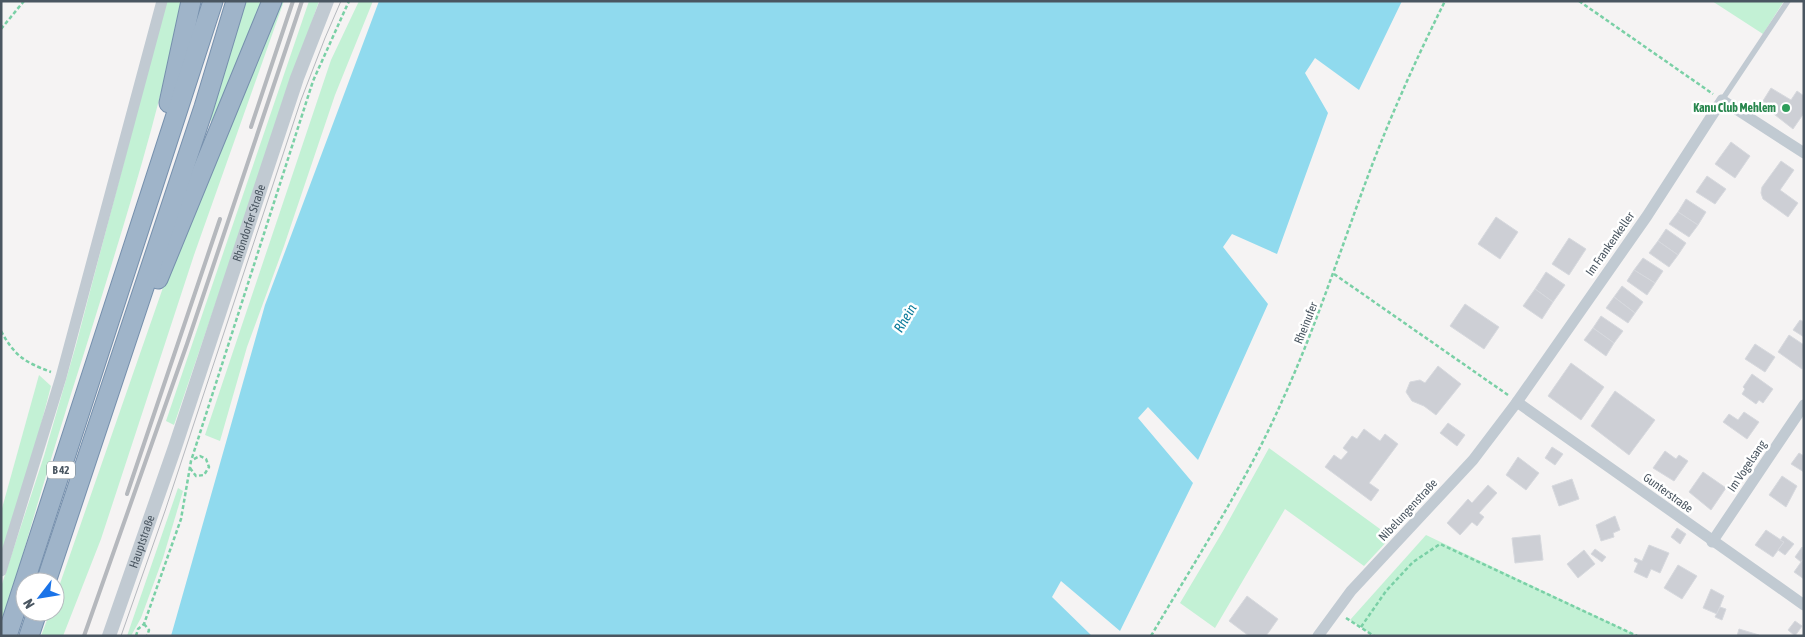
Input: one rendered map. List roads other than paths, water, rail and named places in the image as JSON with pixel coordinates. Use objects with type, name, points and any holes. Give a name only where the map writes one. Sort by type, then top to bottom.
[{"type":"highway","points":[[136,241],[191,1]]},
{"type":"highway","name":"B 42","points":[[8,636],[213,1]]},
{"type":"highway","name":"B 42","points":[[49,572],[204,107],[236,1]]},
{"type":"highway","name":"B 42","points":[[129,330],[161,273],[272,1]]},
{"type":"highway","points":[[29,636],[34,622]]},
{"type":"street","points":[[1,571],[61,377],[162,1]]},
{"type":"street","name":"Rhöndorfer Straße","points":[[175,447],[297,78],[327,1]]},
{"type":"street","points":[[1722,100],[1804,153]]},
{"type":"street","name":"Im Frankenkeller","points":[[1518,402],[1647,216],[1722,100]]},
{"type":"street","name":"Gunterstraße","points":[[1518,402],[1712,542],[1804,605]]},
{"type":"street","name":"Nibelungenstraße","points":[[1318,636],[1351,591],[1473,460],[1518,402]]},
{"type":"street","name":"Im Vogelsang","points":[[1712,542],[1804,405]]},
{"type":"street","name":"Hauptstraße","points":[[108,636],[175,447]]},
{"type":"lane","name":"Im Frankenkeller","points":[[1722,100],[1788,1]]},
{"type":"water","name":"Rhein","points":[[379,1],[1402,1],[1359,90],[1315,58],[1305,73],[1328,113],[1277,254],[1232,234],[1223,247],[1268,304],[1198,460],[1148,407],[1138,418],[1193,483],[1120,631],[1061,581],[1052,597],[1092,636],[171,636],[265,305]]},
{"type":"tram line","points":[[121,636],[165,511],[301,100],[341,1]]},
{"type":"railway","points":[[251,127],[293,1]]},
{"type":"railway","points":[[84,636],[187,344],[302,1]]},
{"type":"railway","points":[[127,494],[220,219]]},
{"type":"place","name":"Kanu Club Mehlem","points":[[1786,108]]}]
